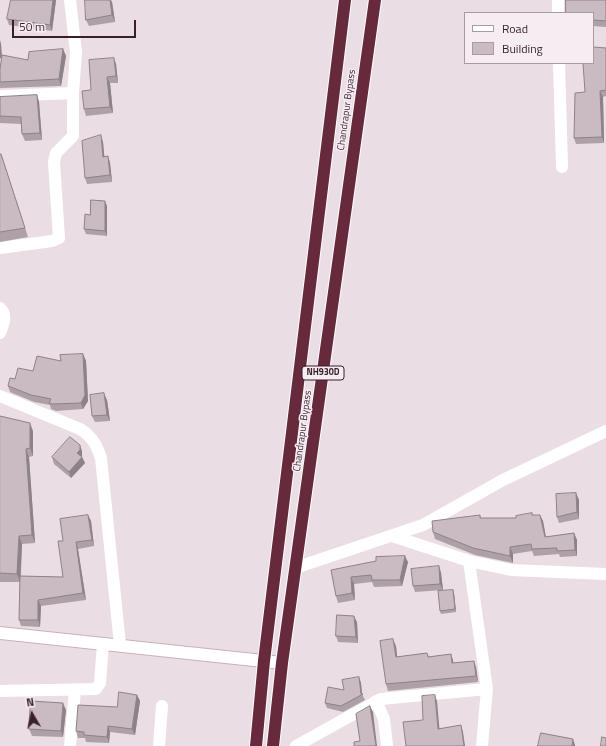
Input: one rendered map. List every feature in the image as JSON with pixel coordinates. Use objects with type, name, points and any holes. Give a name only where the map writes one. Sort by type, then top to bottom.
[{"type":"highway","name":"Chandrapur Bypass","points":[[256,746],[264,661],[344,0]]},
{"type":"highway","name":"Chandrapur Bypass","points":[[274,746],[282,663],[374,1]]},
{"type":"street","points":[[0,248],[52,241],[59,238],[54,162],[56,153],[73,136],[73,93],[76,52],[70,0]]},
{"type":"street","points":[[558,0],[558,12]]},
{"type":"street","points":[[560,64],[562,167]]},
{"type":"street","points":[[0,96],[73,93]]},
{"type":"street","points":[[0,308],[4,314],[0,334]]},
{"type":"street","points":[[0,396],[80,429],[87,433],[98,449],[101,458],[120,645]]},
{"type":"street","points":[[295,568],[423,525],[503,480],[606,431]]},
{"type":"street","points":[[392,536],[468,561],[511,570],[606,574]]},
{"type":"street","points":[[468,561],[487,689],[482,746]]},
{"type":"street","points":[[0,632],[282,663]]},
{"type":"street","points":[[0,691],[93,690],[99,686],[104,644]]},
{"type":"street","points":[[296,746],[376,701],[386,698],[487,689]]},
{"type":"street","points":[[70,746],[75,690]]},
{"type":"street","points":[[376,701],[384,719],[387,746]]},
{"type":"street","points":[[159,746],[162,706]]},
{"type":"building","points":[[11,0],[53,0],[50,25],[7,19]]},
{"type":"building","points":[[85,0],[110,0],[112,15],[86,20]]},
{"type":"building","points":[[566,0],[606,0],[606,21],[594,20],[594,12],[566,12]]},
{"type":"building","points":[[594,47],[606,48],[606,90],[600,91],[602,137],[574,138],[575,93],[585,92],[583,64],[594,64]]},
{"type":"building","points":[[63,49],[59,79],[0,82],[2,55],[28,60],[29,52]]},
{"type":"building","points":[[114,58],[116,76],[107,77],[110,107],[84,109],[82,91],[91,90],[89,60]]},
{"type":"building","points":[[37,95],[40,133],[22,134],[21,117],[0,116],[0,97]]},
{"type":"building","points":[[101,135],[103,157],[108,156],[110,175],[85,178],[82,141]]},
{"type":"building","points":[[1,154],[25,228],[0,232]]},
{"type":"building","points":[[91,200],[105,201],[105,231],[84,229],[85,214],[90,215]]},
{"type":"building","points":[[83,354],[85,395],[81,403],[53,404],[49,403],[51,399],[31,395],[8,386],[10,378],[15,379],[18,368],[33,371],[37,356],[61,361],[60,355]]},
{"type":"building","points":[[104,393],[107,415],[92,416],[90,395]]},
{"type":"building","points":[[0,416],[30,423],[30,448],[26,449],[32,535],[19,536],[17,574],[0,573]]},
{"type":"building","points":[[70,437],[80,445],[80,450],[77,453],[82,457],[69,472],[52,457]]},
{"type":"building","points":[[576,493],[577,512],[557,517],[556,494]]},
{"type":"building","points":[[532,513],[532,515],[540,515],[545,537],[574,533],[575,550],[557,551],[557,548],[532,549],[531,544],[510,547],[510,556],[473,548],[433,532],[432,521],[480,515],[480,518],[516,518],[516,516]]},
{"type":"building","points":[[88,515],[92,540],[76,542],[83,593],[38,600],[38,620],[19,620],[20,576],[63,577],[58,541],[63,541],[60,519]]},
{"type":"building","points":[[405,556],[400,580],[372,580],[371,575],[351,577],[352,593],[336,596],[331,570],[376,561],[376,557]]},
{"type":"building","points":[[439,566],[440,584],[413,586],[411,569]]},
{"type":"building","points":[[453,590],[455,609],[440,611],[438,591]]},
{"type":"building","points":[[337,615],[354,616],[356,637],[336,636]]},
{"type":"building","points":[[393,639],[396,657],[427,653],[428,657],[451,654],[452,663],[474,661],[476,676],[386,684],[380,641]]},
{"type":"building","points":[[359,677],[361,694],[363,694],[341,706],[325,703],[328,687],[344,690],[342,680]]},
{"type":"building","points":[[119,692],[137,695],[132,729],[108,726],[107,737],[84,735],[84,732],[76,731],[78,705],[117,707]]},
{"type":"building","points":[[435,695],[438,729],[461,725],[464,746],[406,746],[403,722],[423,720],[422,696]]},
{"type":"building","points":[[31,701],[63,703],[61,731],[29,729]]},
{"type":"building","points":[[370,706],[376,746],[354,746],[354,742],[360,741],[356,714]]},
{"type":"building","points":[[541,733],[573,739],[572,746],[538,746]]},
{"type":"building","points":[[602,737],[606,738],[606,746],[601,746]]}]
